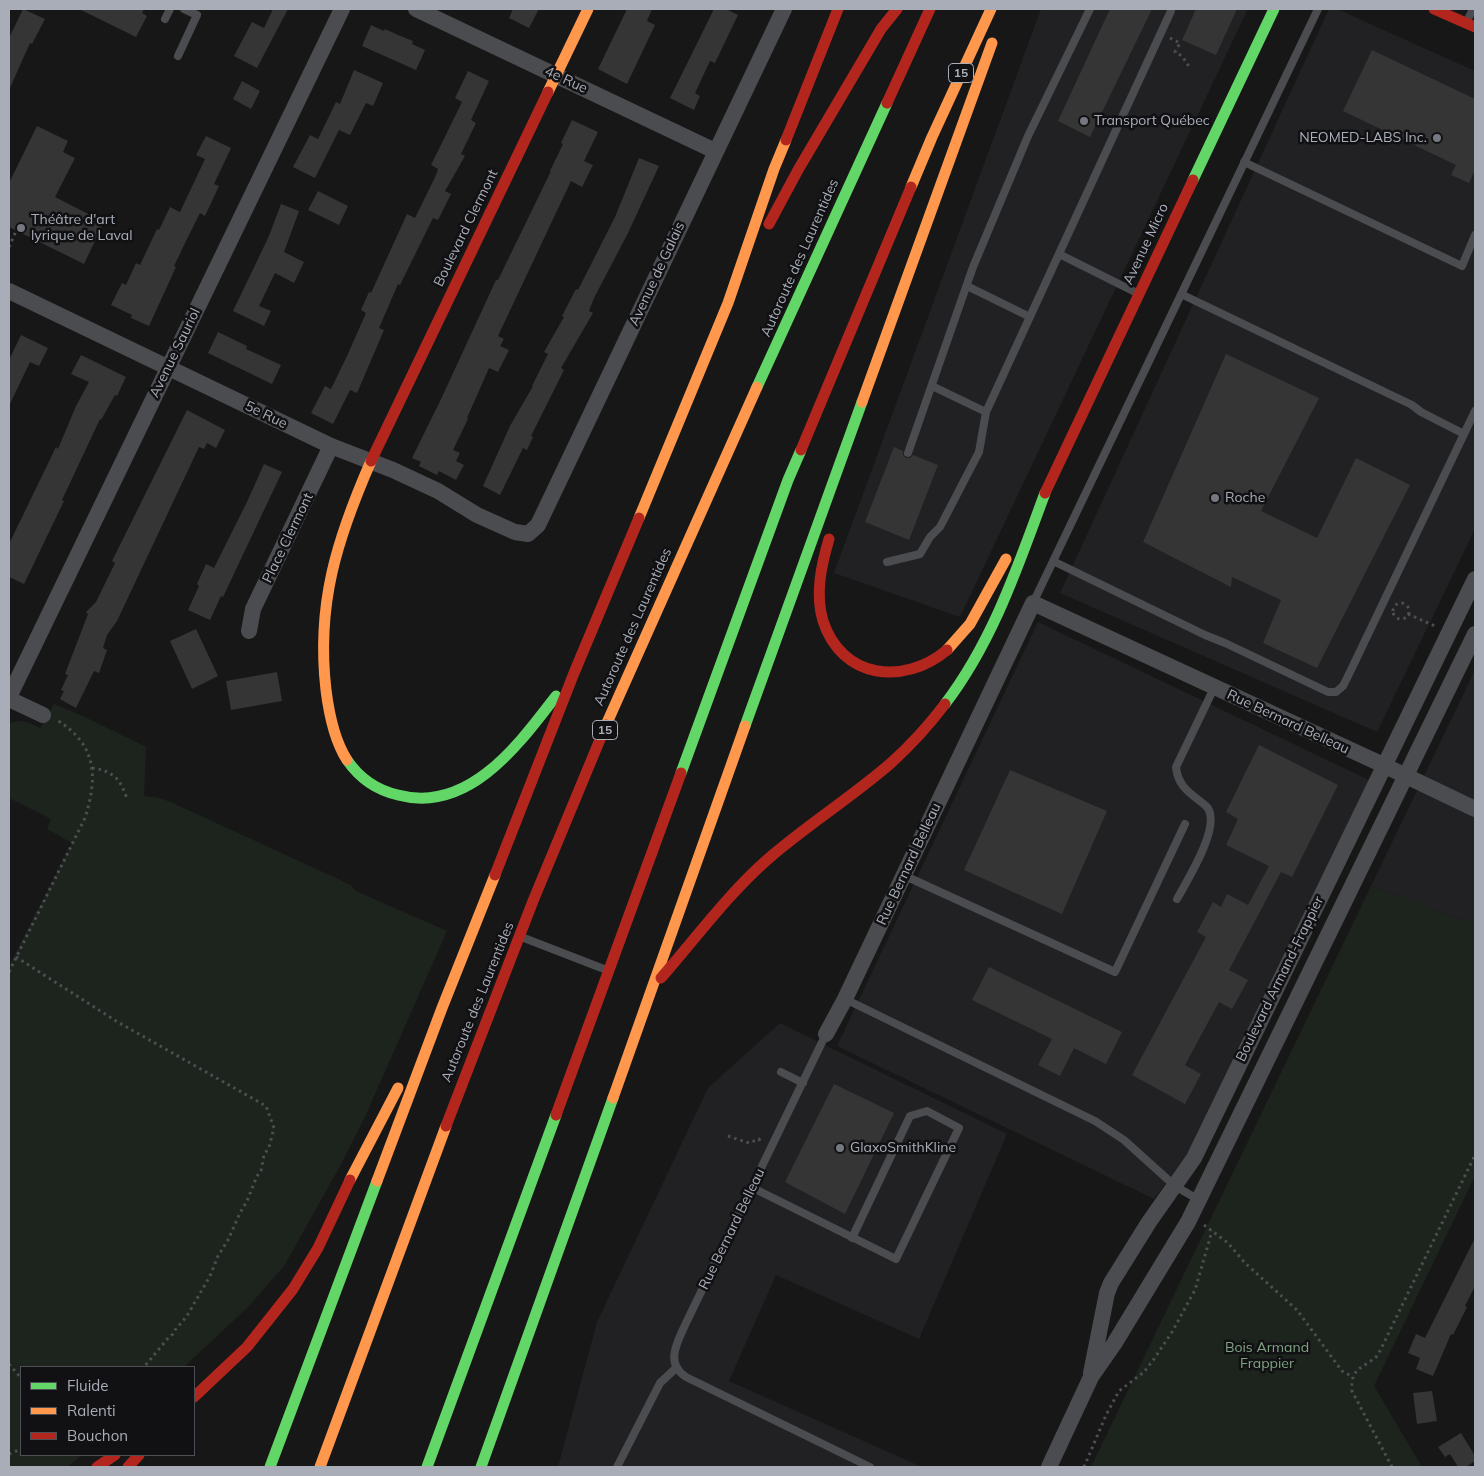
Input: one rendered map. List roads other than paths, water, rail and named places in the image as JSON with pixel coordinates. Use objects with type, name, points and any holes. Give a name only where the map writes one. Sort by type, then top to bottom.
[{"type":"main road","name":"Boulevard Clermont","points":[[574,674],[508,756],[482,777],[462,790],[431,798],[398,796],[374,787],[354,770],[338,746],[330,717],[324,666],[325,612],[328,586],[336,552],[371,460],[588,9]]},
{"type":"main road","points":[[270,1467],[442,1008],[574,674],[728,303],[774,169],[838,9]]},
{"type":"main road","points":[[728,303],[794,178],[881,29],[897,9]]},
{"type":"main road","name":"Autoroute des Laurentides","points":[[320,1467],[451,1109],[566,822],[662,597],[930,9]]},
{"type":"main road","name":"15","points":[[427,1467],[798,454],[932,137],[990,9]]},
{"type":"main road","points":[[1434,9],[1471,25]]},
{"type":"main road","name":"Avenue Micro","points":[[1045,493],[1272,11]]},
{"type":"main road","points":[[481,1467],[650,991],[994,37]]},
{"type":"main road","points":[[837,506],[864,399]]},
{"type":"main road","points":[[650,991],[726,901],[753,873],[778,850],[893,761],[919,736],[942,709],[964,678],[1008,594],[1045,493]]},
{"type":"main road","points":[[832,525],[821,567],[819,589],[821,614],[828,634],[840,652],[854,663],[867,670],[880,673],[899,673],[931,662],[947,650],[962,634],[977,613],[1045,493]]},
{"type":"main road","points":[[195,1396],[247,1347],[272,1317],[302,1275],[330,1223],[361,1156],[442,1008]]},
{"type":"main road","points":[[492,1467],[504,1401]]},
{"type":"main road","points":[[97,1467],[113,1456]]},
{"type":"main road","points":[[128,1467],[138,1456]]},
{"type":"street","name":"Avenue Sauriol","points":[[9,698],[342,9]]},
{"type":"street","name":"4e Rue","points":[[416,9],[715,151]]},
{"type":"street","name":"Avenue de Galais","points":[[525,535],[538,525],[784,9]]},
{"type":"street","name":"5e Rue","points":[[10,295],[331,446],[371,460],[438,491],[477,515],[525,535]]},
{"type":"street","name":"Place Clermont","points":[[249,631],[253,608],[331,446]]},
{"type":"street","name":"Boulevard Armand-Frappier","points":[[1091,1377],[1109,1288],[1149,1222],[1194,1158],[1325,886],[1386,766],[1475,579]]},
{"type":"street","name":"Rue Bernard Belleau","points":[[826,1034],[845,999],[1033,603],[1475,809]]},
{"type":"street","name":"Boulevard Armand-Frappier","points":[[1049,1467],[1091,1377],[1114,1344],[1199,1200],[1475,634]]},
{"type":"street","points":[[9,698],[49,717]]},
{"type":"lane","points":[[165,19],[170,9]]},
{"type":"lane","points":[[178,56],[197,16],[184,9]]},
{"type":"lane","points":[[908,453],[967,286],[1028,136],[1090,9]]},
{"type":"lane","points":[[1033,603],[1318,9]]},
{"type":"lane","points":[[1471,25],[1473,9]]},
{"type":"lane","points":[[886,562],[920,554],[930,537],[940,527],[979,452],[986,412],[1171,10]]},
{"type":"lane","points":[[1244,162],[1462,266],[1475,235]]},
{"type":"lane","points":[[1059,254],[1139,294]]},
{"type":"lane","points":[[967,286],[1030,317]]},
{"type":"lane","points":[[1181,294],[1412,405],[1421,412],[1464,434]]},
{"type":"lane","points":[[932,386],[986,412]]},
{"type":"lane","points":[[1052,561],[1328,692],[1336,692],[1343,686],[1350,672],[1475,410]]},
{"type":"lane","points":[[1177,899],[1207,841],[1210,818],[1206,806],[1186,790],[1178,777],[1176,767],[1214,688]]},
{"type":"lane","points":[[903,875],[1115,972],[1185,824]]},
{"type":"lane","points":[[519,936],[608,971]]},
{"type":"lane","points":[[845,999],[1095,1120],[1124,1140],[1175,1186],[1199,1200]]},
{"type":"lane","name":"Rue Bernard Belleau","points":[[676,1368],[674,1362],[675,1348],[826,1034]]},
{"type":"lane","points":[[781,1072],[802,1083]]},
{"type":"lane","points":[[752,1188],[852,1238],[896,1259],[959,1128],[927,1111],[910,1116],[852,1238]]},
{"type":"lane","points":[[617,1467],[660,1383],[676,1368],[686,1377],[870,1467]]},
{"type":"place","name":"Transport Québec","points":[[1084,121]]},
{"type":"place","name":"NEOMED-LABS Inc.","points":[[1437,138]]},
{"type":"place","name":"Théâtre d'art lyrique de Laval","points":[[21,228]]},
{"type":"place","name":"Roche","points":[[1215,498]]},
{"type":"place","name":"GlaxoSmithKline","points":[[840,1148]]},
{"type":"park label","name":"Bois Armand Frappier","points":[[1267,1356]]}]
